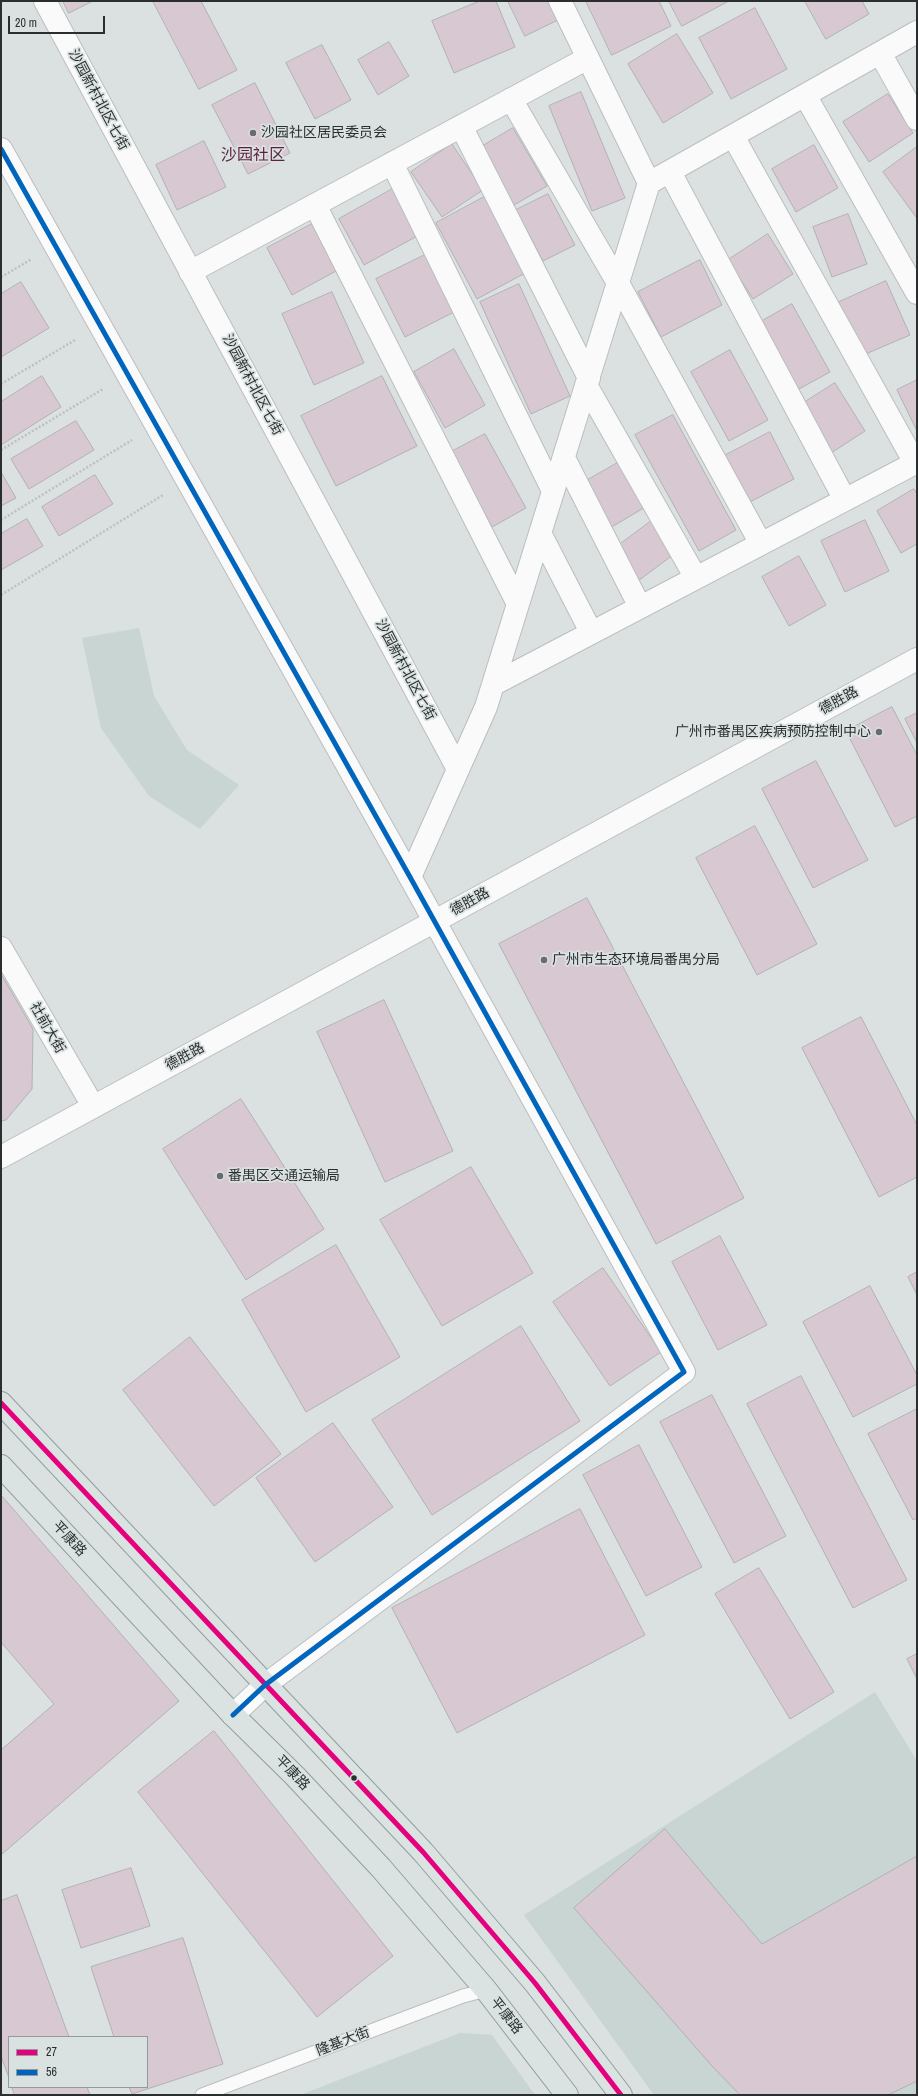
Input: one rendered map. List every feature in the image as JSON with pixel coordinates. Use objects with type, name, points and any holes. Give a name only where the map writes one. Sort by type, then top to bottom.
[{"type":"main road","points":[[1,1403],[423,1852],[534,1983],[621,2095]]},
{"type":"main road","name":"平康路","points":[[1,1466],[233,1715],[295,1776],[381,1868],[486,1990],[567,2095]]},
{"type":"street","name":"沙园新村北区七街","points":[[45,1],[458,769]]},
{"type":"street","points":[[560,1],[650,183]]},
{"type":"street","points":[[410,877],[486,706],[494,684],[650,183],[917,32]]},
{"type":"street","points":[[880,53],[917,119]]},
{"type":"street","points":[[190,272],[588,58]]},
{"type":"street","points":[[805,95],[917,293]]},
{"type":"street","points":[[511,99],[618,282],[761,544]]},
{"type":"street","points":[[461,126],[588,381],[696,578]]},
{"type":"street","points":[[494,684],[916,462],[733,136]]},
{"type":"street","points":[[1,149],[435,921],[684,1372],[265,1685],[233,1715]]},
{"type":"street","points":[[392,163],[553,491]]},
{"type":"street","points":[[670,172],[845,500]]},
{"type":"street","points":[[315,204],[518,604]]},
{"type":"street","points":[[564,458],[640,607]]},
{"type":"street","points":[[540,533],[591,632]]},
{"type":"street","name":"德胜路","points":[[1,1157],[917,659]]},
{"type":"street","name":"社前大街","points":[[1,948],[94,1106]]},
{"type":"lane","name":"隆基大街","points":[[202,2095],[486,1990]]},
{"type":"path","points":[[1,277],[55,246]]},
{"type":"path","points":[[1,384],[100,326]]},
{"type":"path","points":[[1,450],[128,374]]},
{"type":"path","points":[[1,520],[156,426]]},
{"type":"path","points":[[1,595],[187,480]]},
{"type":"shaded area","points":[[139,628],[154,696],[187,750],[239,785],[200,829],[149,796],[101,728],[82,638]]},
{"type":"shaded area","points":[[875,1692],[917,1761],[917,2095],[654,2095],[524,1915]]},
{"type":"shaded area","points":[[460,2033],[492,2035],[535,2095],[300,2095]]},
{"type":"building","points":[[63,1],[93,1],[69,13]]},
{"type":"building","points":[[153,1],[201,1],[237,70],[199,89]]},
{"type":"building","points":[[480,1],[496,1],[515,47],[454,73],[432,21]]},
{"type":"building","points":[[508,1],[552,1],[560,19],[525,36]]},
{"type":"building","points":[[586,1],[659,1],[671,26],[612,55]]},
{"type":"building","points":[[669,1],[729,1],[682,26]]},
{"type":"building","points":[[805,1],[862,1],[869,14],[826,39]]},
{"type":"building","points":[[755,8],[787,69],[731,99],[699,38]]},
{"type":"building","points":[[677,34],[713,93],[663,123],[628,64]]},
{"type":"building","points":[[389,42],[409,76],[378,95],[358,60]]},
{"type":"building","points":[[322,45],[351,100],[315,119],[286,63]]},
{"type":"building","points":[[255,83],[290,153],[248,174],[212,105]]},
{"type":"building","points":[[581,92],[625,198],[592,211],[549,106]]},
{"type":"building","points":[[888,94],[913,133],[869,162],[843,122]]},
{"type":"building","points":[[513,128],[547,186],[514,205],[481,147]]},
{"type":"building","points":[[204,141],[226,187],[177,210],[156,165]]},
{"type":"building","points":[[452,144],[483,190],[442,217],[411,172]]},
{"type":"building","points":[[814,145],[838,188],[796,212],[772,169]]},
{"type":"building","points":[[917,147],[917,216],[916,217],[883,172]]},
{"type":"building","points":[[396,187],[421,234],[364,265],[339,219]]},
{"type":"building","points":[[548,194],[575,245],[543,261],[516,210]]},
{"type":"building","points":[[486,196],[527,272],[477,299],[436,223]]},
{"type":"building","points":[[848,214],[867,264],[832,277],[813,227]]},
{"type":"building","points":[[312,224],[336,271],[292,295],[267,248]]},
{"type":"building","points":[[768,234],[793,274],[753,299],[728,260]]},
{"type":"building","points":[[431,252],[460,309],[405,337],[376,279]]},
{"type":"building","points":[[700,260],[722,305],[661,337],[638,292]]},
{"type":"building","points":[[886,281],[910,335],[861,356],[837,303]]},
{"type":"building","points":[[21,282],[49,328],[1,357],[1,294]]},
{"type":"building","points":[[519,284],[570,396],[531,414],[480,302]]},
{"type":"building","points":[[332,292],[364,363],[314,385],[282,314]]},
{"type":"building","points":[[792,304],[830,372],[788,395],[750,328]]},
{"type":"building","points":[[454,349],[485,405],[445,428],[414,372]]},
{"type":"building","points":[[730,350],[768,420],[729,441],[691,372]]},
{"type":"building","points":[[42,376],[61,407],[1,445],[1,402]]},
{"type":"building","points":[[382,376],[417,446],[336,486],[301,416]]},
{"type":"building","points":[[917,380],[917,431],[897,390]]},
{"type":"building","points":[[835,383],[865,431],[825,457],[794,409]]},
{"type":"building","points":[[673,415],[736,530],[699,551],[635,435]]},
{"type":"building","points":[[76,421],[94,450],[29,489],[11,459]]},
{"type":"building","points":[[770,432],[794,479],[748,503],[724,456]]},
{"type":"building","points":[[485,434],[526,508],[492,527],[451,452]]},
{"type":"building","points":[[621,461],[647,506],[610,528],[584,482]]},
{"type":"building","points":[[1,472],[16,498],[1,506]]},
{"type":"building","points":[[95,475],[113,504],[59,536],[42,507]]},
{"type":"building","points":[[914,489],[917,494],[917,544],[901,553],[877,511]]},
{"type":"building","points":[[27,519],[43,546],[1,570],[1,534]]},
{"type":"building","points":[[654,519],[677,552],[638,581],[615,548]]},
{"type":"building","points":[[865,520],[889,571],[845,592],[821,541]]},
{"type":"building","points":[[799,556],[826,605],[789,626],[762,577]]},
{"type":"building","points":[[892,707],[917,755],[917,816],[895,827],[846,731]]},
{"type":"building","points":[[917,713],[917,743],[905,719]]},
{"type":"building","points":[[816,761],[868,860],[813,888],[762,789]]},
{"type":"building","points":[[755,826],[817,944],[757,975],[696,858]]},
{"type":"building","points":[[587,898],[744,1198],[656,1244],[499,944]]},
{"type":"building","points":[[1,974],[33,1029],[32,1089],[6,1120],[1,1121]]},
{"type":"building","points":[[384,1000],[453,1151],[385,1182],[317,1032]]},
{"type":"building","points":[[861,1017],[917,1125],[917,1177],[879,1197],[802,1048]]},
{"type":"building","points":[[241,1099],[324,1229],[246,1280],[163,1149]]},
{"type":"building","points":[[471,1167],[533,1273],[442,1326],[380,1220]]},
{"type":"building","points":[[720,1236],[767,1325],[718,1350],[672,1262]]},
{"type":"building","points":[[336,1245],[400,1357],[306,1412],[242,1300]]},
{"type":"building","points":[[603,1268],[661,1352],[610,1386],[553,1302]]},
{"type":"building","points":[[917,1272],[917,1295],[908,1277]]},
{"type":"building","points":[[870,1286],[917,1375],[917,1384],[853,1417],[803,1322]]},
{"type":"building","points":[[521,1326],[580,1421],[432,1515],[372,1420]]},
{"type":"building","points":[[190,1337],[281,1454],[214,1506],[123,1390]]},
{"type":"building","points":[[801,1376],[907,1580],[853,1608],[747,1404]]},
{"type":"building","points":[[712,1395],[786,1536],[734,1563],[660,1422]]},
{"type":"building","points":[[917,1409],[917,1518],[913,1520],[868,1434]]},
{"type":"building","points":[[333,1423],[393,1507],[315,1562],[256,1478]]},
{"type":"building","points":[[639,1445],[702,1567],[646,1596],[583,1475]]},
{"type":"building","points":[[1,1495],[179,1701],[1,1855],[1,1750],[54,1704],[1,1642]]},
{"type":"building","points":[[580,1509],[645,1635],[457,1733],[392,1608]]},
{"type":"building","points":[[759,1568],[834,1692],[790,1719],[715,1594]]},
{"type":"building","points":[[917,1654],[917,1679],[907,1659]]},
{"type":"building","points":[[214,1731],[393,1956],[317,2017],[138,1792]]},
{"type":"building","points":[[665,1829],[762,1944],[917,1856],[917,2081],[888,2095],[740,2095],[712,2066],[574,1908]]},
{"type":"building","points":[[131,1868],[150,1926],[81,1948],[62,1890]]},
{"type":"building","points":[[17,1895],[69,2036],[8,2036],[8,2075],[1,2056],[1,1901]]},
{"type":"building","points":[[183,1938],[223,2064],[132,2094],[129,2088],[148,2088],[148,2036],[114,2036],[91,1967]]},
{"type":"building","points":[[12,2088],[87,2088],[90,2095],[15,2095]]},
{"type":"transit line","name":"56","points":[[1,149],[410,877],[684,1372],[265,1685],[233,1715]]},
{"type":"transit line","name":"27","points":[[1,1403],[423,1852],[535,1983],[621,2095]]},
{"type":"place","name":"沙园社区居民委员会","points":[[253,133]]},
{"type":"place","name":"广州市番禺区疾病预防控制中心","points":[[879,732]]},
{"type":"place","name":"广州市生态环境局番禺分局","points":[[544,960]]},
{"type":"place","name":"番禺区交通运输局","points":[[220,1176]]},
{"type":"district","name":"沙园社区","points":[[253,156]]}]
